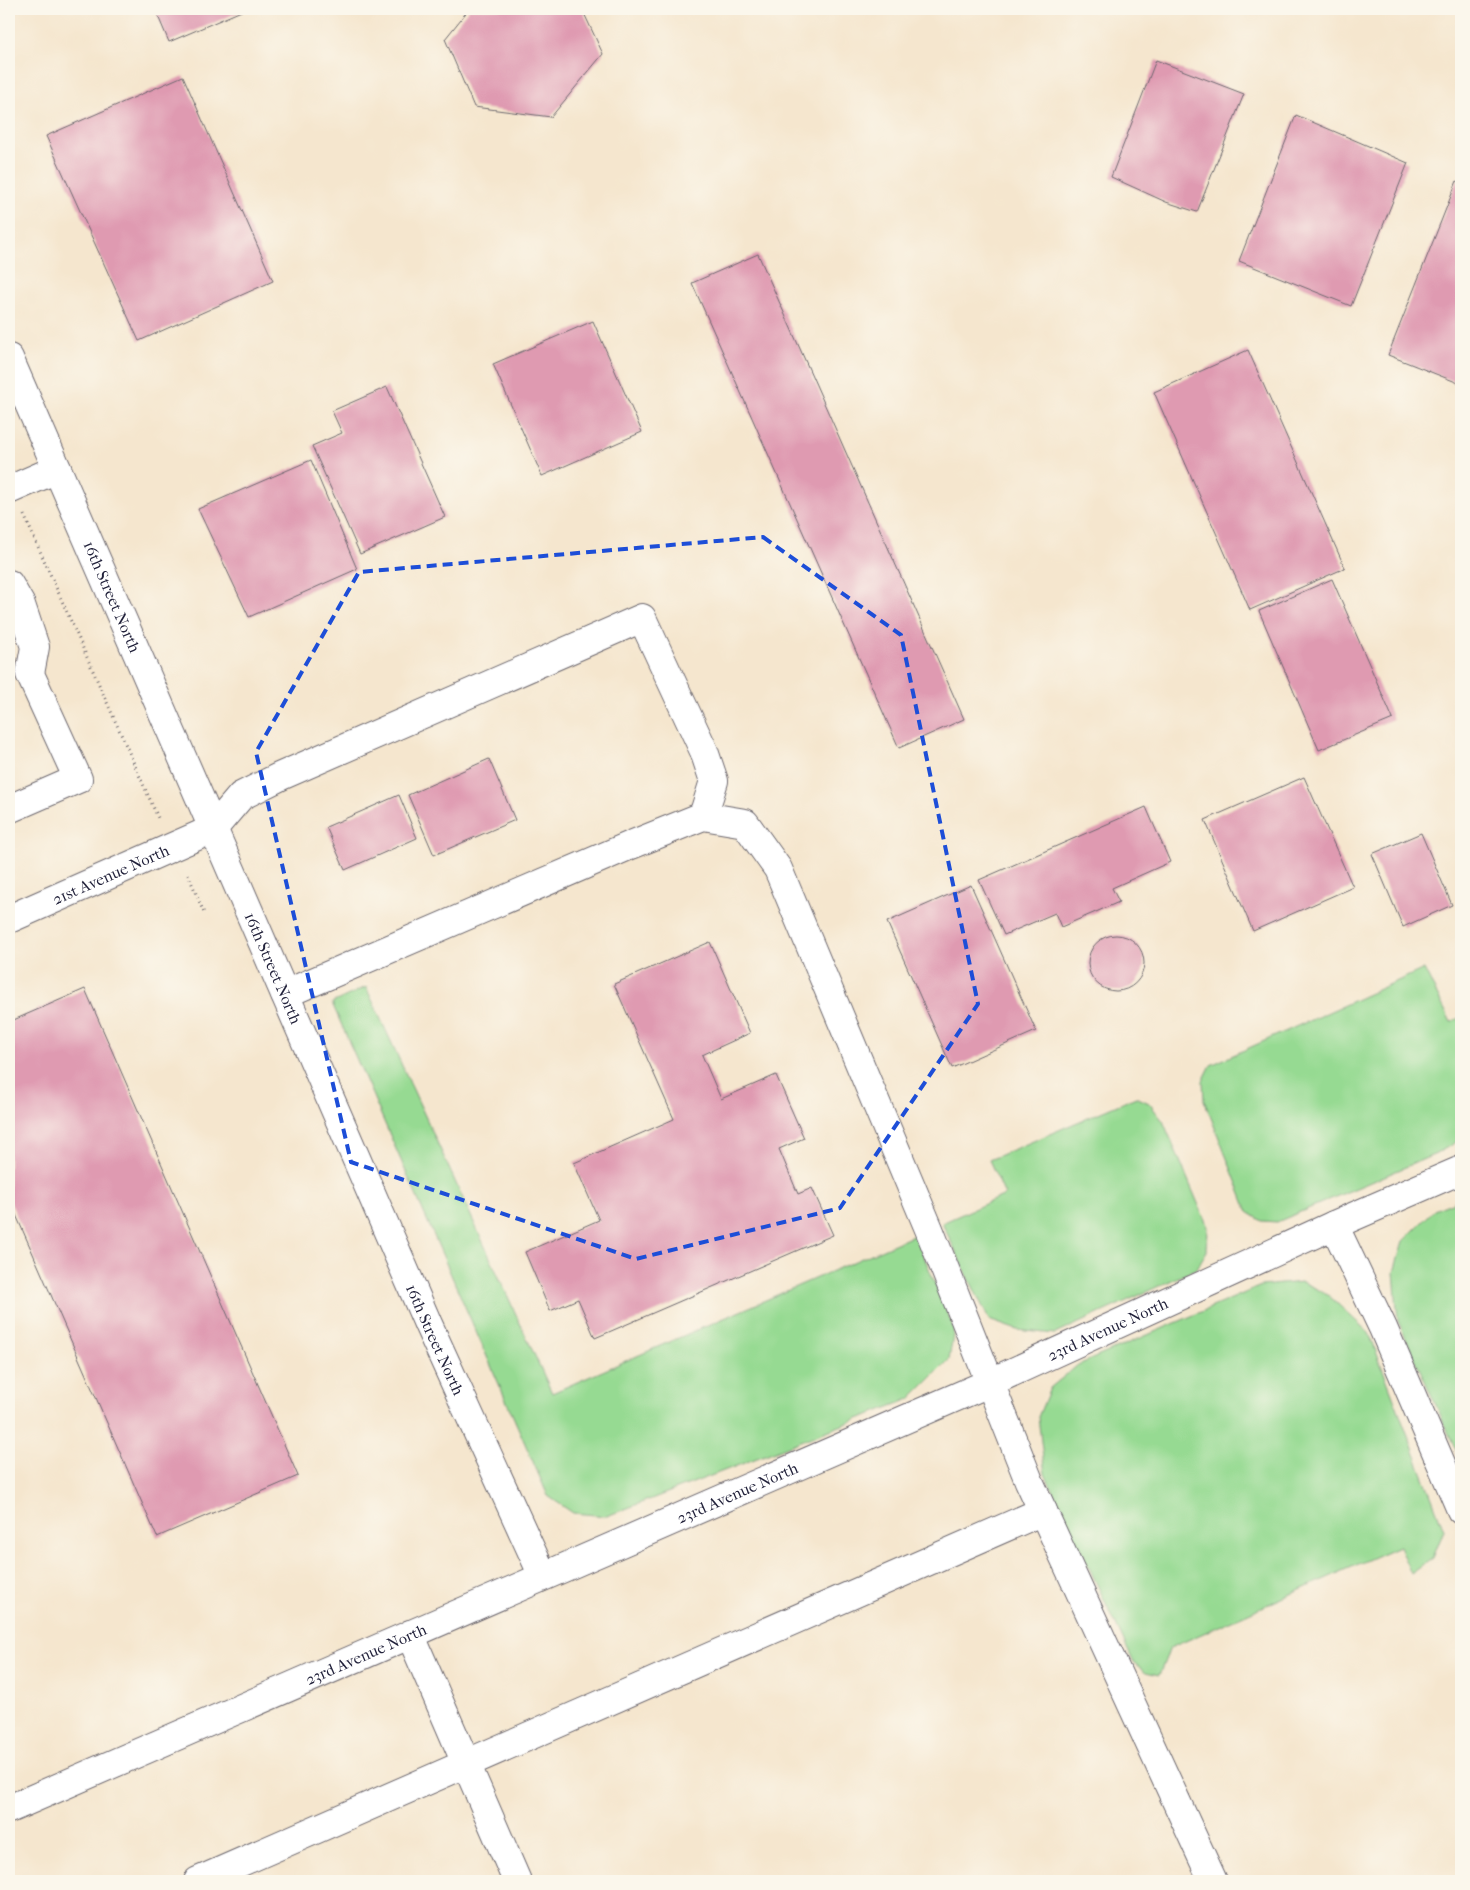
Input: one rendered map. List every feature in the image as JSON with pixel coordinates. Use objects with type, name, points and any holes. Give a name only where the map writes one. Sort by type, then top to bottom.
[{"type":"street","name":"16th Street North","points":[[9,358],[428,1324],[543,1576]]},
{"type":"street","points":[[10,489],[57,469]]},
{"type":"street","points":[[9,584],[21,605],[35,647],[19,669],[78,779],[9,809]]},
{"type":"street","points":[[213,829],[241,796],[280,776],[642,618],[704,751],[714,781],[703,816]]},
{"type":"street","points":[[285,994],[631,845],[703,816],[745,823],[778,869],[1043,1512],[1213,1881]]},
{"type":"street","name":"21st Avenue North","points":[[9,919],[213,829]]},
{"type":"street","name":"23rd Avenue North","points":[[9,1809],[991,1382],[1334,1225],[1461,1170]]},
{"type":"street","points":[[1334,1225],[1383,1328],[1461,1510]]},
{"type":"street","points":[[198,1881],[1043,1512]]},
{"type":"street","points":[[410,1634],[517,1881]]},
{"type":"path","points":[[10,489],[158,817],[176,846],[204,913]]},
{"type":"highlighted area","points":[[763,537],[901,635],[978,1004],[840,1208],[636,1259],[351,1162],[256,752],[359,572]]},
{"type":"green space","points":[[1424,969],[1451,1022],[1461,1017],[1461,1139],[1436,1154],[1277,1222],[1262,1221],[1248,1212],[1204,1100],[1203,1081],[1211,1065]]},
{"type":"green space","points":[[366,987],[552,1393],[915,1235],[954,1329],[949,1360],[910,1399],[607,1516],[573,1513],[548,1496],[332,1003]]},
{"type":"green space","points":[[1136,1097],[1149,1103],[1163,1121],[1208,1227],[1207,1251],[1196,1269],[1055,1334],[1017,1330],[989,1320],[942,1223],[1005,1195],[989,1160]]},
{"type":"green space","points":[[1461,1199],[1461,1461],[1398,1321],[1394,1272],[1403,1241],[1434,1210]]},
{"type":"green space","points":[[1302,1282],[1327,1294],[1369,1333],[1444,1530],[1433,1558],[1411,1574],[1399,1546],[1170,1648],[1159,1675],[1146,1672],[1134,1663],[1045,1474],[1038,1417],[1050,1388],[1078,1365],[1261,1286]]},
{"type":"building","points":[[155,9],[246,9],[169,42]]},
{"type":"building","points":[[469,9],[582,9],[603,54],[551,117],[474,107],[445,39]]},
{"type":"building","points":[[1156,60],[1244,94],[1197,212],[1166,202],[1111,177]]},
{"type":"building","points":[[183,76],[273,281],[139,341],[46,136]]},
{"type":"building","points":[[1296,115],[1408,163],[1351,306],[1239,261]]},
{"type":"building","points":[[1457,181],[1461,183],[1461,384],[1388,355]]},
{"type":"building","points":[[758,254],[964,719],[899,748],[692,283]]},
{"type":"building","points":[[593,321],[642,432],[542,476],[493,364]]},
{"type":"building","points":[[1248,350],[1345,568],[1250,610],[1154,392]]},
{"type":"building","points":[[387,387],[445,517],[360,554],[312,446],[342,433],[332,411]]},
{"type":"building","points":[[311,460],[357,569],[249,617],[198,509]]},
{"type":"building","points":[[1332,579],[1393,719],[1319,750],[1259,611]]},
{"type":"building","points":[[489,759],[515,820],[434,855],[408,795]]},
{"type":"building","points":[[1304,777],[1353,887],[1253,931],[1205,820]]},
{"type":"building","points":[[399,795],[417,838],[345,870],[326,827]]},
{"type":"building","points":[[1146,807],[1170,862],[1112,888],[1119,902],[1061,927],[1055,913],[1004,935],[979,880]]},
{"type":"building","points":[[1421,833],[1452,905],[1403,927],[1372,854]]},
{"type":"building","points":[[971,885],[1036,1031],[952,1068],[887,922]]},
{"type":"building","points":[[1116,935],[1127,937],[1136,943],[1142,952],[1144,963],[1142,974],[1136,983],[1127,989],[1116,991],[1105,989],[1096,983],[1090,974],[1088,963],[1090,952],[1096,943],[1105,937]]},
{"type":"building","points":[[710,942],[750,1033],[702,1055],[721,1099],[776,1075],[804,1138],[779,1149],[798,1194],[812,1188],[833,1235],[595,1338],[578,1299],[550,1311],[525,1252],[599,1220],[574,1163],[674,1119],[614,984]]},
{"type":"building","points":[[85,989],[298,1476],[157,1537],[9,1199],[9,1022]]}]
